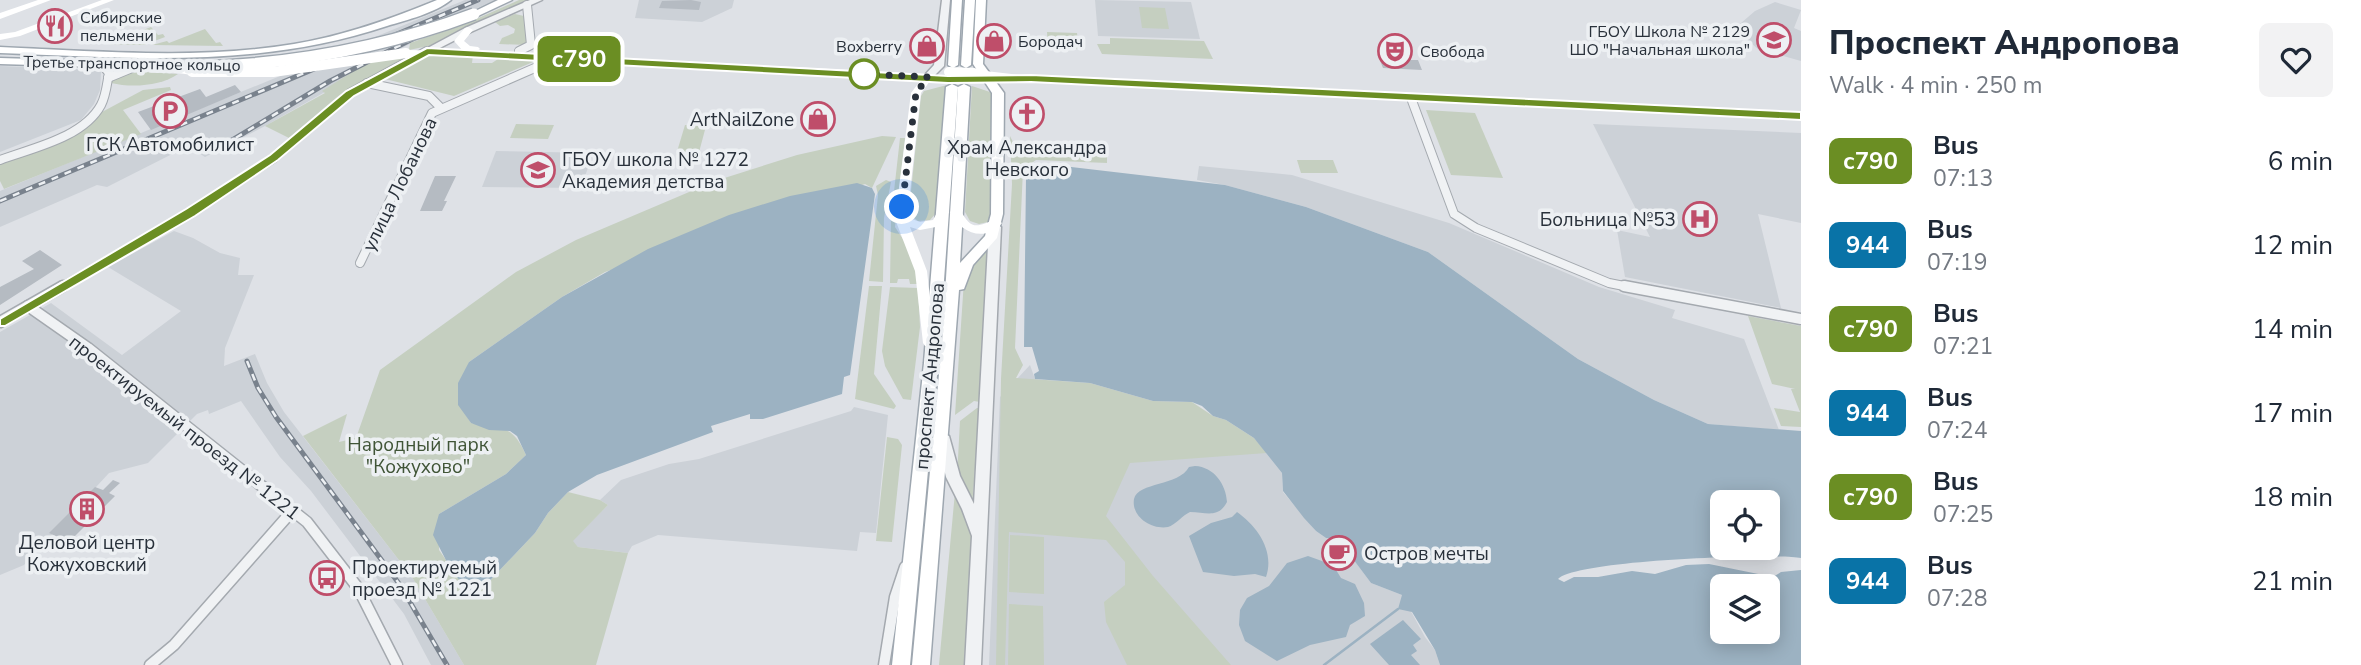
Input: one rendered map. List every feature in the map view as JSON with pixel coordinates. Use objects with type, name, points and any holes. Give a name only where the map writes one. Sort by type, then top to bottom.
[{"type":"main road","points":[[0,17],[47,0]]},
{"type":"main road","points":[[0,36],[97,0]]},
{"type":"main road","points":[[0,36],[17,34],[110,0]]},
{"type":"main road","name":"Третье транспортное кольцо","points":[[0,50],[193,56],[243,54],[338,38],[386,24],[446,0]]},
{"type":"main road","name":"Третье транспортное кольцо","points":[[0,61],[195,69],[254,65],[328,56],[400,40],[507,0]]},
{"type":"main road","points":[[957,0],[965,76]]},
{"type":"main road","points":[[965,76],[970,0]]},
{"type":"main road","points":[[965,76],[977,60],[981,0]]},
{"type":"main road","points":[[468,30],[459,41],[467,49],[930,75]]},
{"type":"main road","points":[[195,69],[273,72],[408,57],[427,51],[1801,116]]},
{"type":"main road","points":[[930,75],[916,93],[902,207],[903,225],[921,271],[931,363]]},
{"type":"main road","points":[[949,342],[962,271],[992,238],[996,223],[998,93],[965,76]]},
{"type":"main road","name":"проспект Андропова","points":[[901,665],[931,363],[965,76]]},
{"type":"main road","points":[[902,207],[908,222],[920,226],[937,223],[950,212],[971,230],[985,230],[996,223]]},
{"type":"main road","name":"проспект Андропова","points":[[921,665],[949,342],[950,212]]},
{"type":"street","points":[[427,51],[538,0]]},
{"type":"street","points":[[930,75],[939,66],[946,0]]},
{"type":"street","points":[[519,51],[531,46],[527,5]]},
{"type":"street","points":[[367,83],[429,96],[438,102],[441,108],[569,53]]},
{"type":"street","points":[[0,322],[213,198],[274,158],[350,93],[408,57]]},
{"type":"street","points":[[0,160],[72,130],[93,115],[100,106],[108,78],[108,69],[94,64]]},
{"type":"street","points":[[108,78],[141,66]]},
{"type":"street","points":[[1411,98],[1454,214],[1476,228],[1609,283],[1801,318]]},
{"type":"street","name":"улица Лобанова","points":[[360,263],[432,113],[441,108]]},
{"type":"street","points":[[973,665],[996,223]]},
{"type":"street","name":"проектируемый проезд № 1221","points":[[28,306],[88,348],[293,510],[314,530],[345,569],[372,613],[397,665]]},
{"type":"street","points":[[941,429],[953,477],[976,526],[978,552]]},
{"type":"street","points":[[150,665],[174,645],[293,510]]},
{"type":"street","points":[[884,665],[895,597],[911,550]]},
{"type":"shaded area","points":[[465,0],[495,0],[457,17],[205,157],[188,146],[107,187],[97,185],[0,227],[0,191]]},
{"type":"shaded area","points":[[639,0],[734,0],[732,8],[702,22],[635,18]]},
{"type":"shaded area","points":[[1095,0],[1191,2],[1200,39],[1098,36]]},
{"type":"shaded area","name":"ГБОУ Школа № 2129 ШО \"Начальная школа\"","points":[[1775,2],[1801,10],[1794,28],[1801,31],[1801,61],[1758,49],[1734,29],[1755,11]]},
{"type":"shaded area","points":[[0,66],[98,70],[101,72],[100,90],[94,104],[81,120],[0,152]]},
{"type":"shaded area","name":"Больница №53","points":[[1593,124],[1801,133],[1801,223],[1758,214],[1781,308],[1625,277],[1617,230],[1650,237]]},
{"type":"shaded area","name":"ГБОУ школа № 1272 Академия детства","points":[[496,151],[593,153],[581,188],[482,187]]},
{"type":"shaded area","points":[[1199,166],[1292,175],[1449,223],[1599,287],[1675,310],[1672,318],[1744,339],[1779,430],[1708,424],[1654,400],[1578,359],[1428,252],[1306,207],[1197,180]]},
{"type":"shaded area","points":[[174,231],[220,253],[240,258],[238,275],[254,275],[225,348],[224,366],[255,354],[267,383],[284,412],[412,577],[464,665],[431,665],[404,614],[311,491],[280,457],[241,401],[209,414],[208,410],[197,414],[148,463],[109,473],[24,565],[0,575],[0,332],[51,303],[122,355],[181,311],[108,267]]},
{"type":"shaded area","points":[[1030,365],[1035,379],[1254,438],[1282,473],[1283,492],[1316,531],[1326,538],[1338,539],[1371,583],[1402,595],[1435,650],[1440,665],[989,665],[1000,397]]},
{"type":"shaded area","points":[[854,407],[888,415],[876,533],[860,532],[857,551],[658,535],[632,546],[628,553],[578,547],[572,541],[608,505],[600,500],[621,480],[669,464],[699,459],[851,411]]},
{"type":"green space","points":[[519,0],[531,0],[438,44],[409,50],[410,43],[465,24]]},
{"type":"green space","points":[[1139,7],[1165,8],[1169,29],[1142,28]]},
{"type":"green space","points":[[515,14],[524,16],[528,45],[499,44],[502,38],[514,33],[515,29],[508,25],[500,26],[495,22]]},
{"type":"green space","points":[[151,27],[158,35],[163,34],[165,37],[144,45],[106,44]]},
{"type":"green space","points":[[205,29],[216,43],[220,42],[223,46],[152,45],[167,41],[169,43]]},
{"type":"green space","points":[[1047,32],[1077,33],[1079,49],[1048,48]]},
{"type":"green space","points":[[1110,38],[1204,41],[1213,59],[1102,54],[1097,44],[1110,44]]},
{"type":"green space","points":[[427,54],[473,55],[472,63],[492,63],[501,57],[529,58],[533,62],[454,96],[385,79],[387,74]]},
{"type":"green space","points":[[405,58],[336,98],[289,138],[265,126],[325,93],[322,91],[368,62]]},
{"type":"green space","points":[[128,71],[178,74],[163,81],[137,86],[119,85],[109,81]]},
{"type":"green space","points":[[947,85],[936,213],[930,220],[918,221],[910,215],[909,210],[921,96],[924,91]]},
{"type":"green space","points":[[972,86],[993,93],[993,215],[988,222],[979,224],[970,221],[965,212]]},
{"type":"green space","points":[[170,87],[171,90],[123,110],[141,134],[4,189],[0,181],[0,162],[88,123],[102,112],[143,90]]},
{"type":"green space","points":[[1426,110],[1475,113],[1503,178],[1451,175]]},
{"type":"green space","points":[[516,124],[554,125],[548,139],[510,138]]},
{"type":"green space","points":[[685,125],[706,126],[698,156],[676,155]]},
{"type":"green space","name":"Народный парк \"Кожухово\"","points":[[882,136],[896,137],[872,188],[865,184],[605,272],[562,297],[469,362],[461,407],[471,423],[511,433],[526,455],[506,474],[439,514],[439,550],[470,594],[478,593],[535,533],[548,513],[568,492],[600,500],[608,505],[573,541],[578,547],[628,553],[596,665],[464,665],[412,577],[303,436],[347,414],[339,442],[356,438],[380,370],[516,272],[576,240],[715,181],[797,155]]},
{"type":"green space","points":[[1010,136],[1013,142],[1025,150],[1107,157],[1107,163],[1036,160],[1023,169],[1015,348],[1023,365],[1016,378],[1090,383],[1153,401],[1192,402],[1254,438],[1267,453],[1130,463],[1106,516],[1153,576],[1231,665],[1127,665],[1106,622],[1104,602],[1125,585],[1125,562],[1106,540],[1009,532],[1005,665],[996,665],[1001,379],[1012,184]]},
{"type":"green space","points":[[900,138],[905,138],[895,227],[914,256],[920,284],[910,284],[909,279],[898,279],[897,283],[890,283],[891,218]]},
{"type":"green space","points":[[1297,160],[1333,160],[1338,173],[1301,173]]},
{"type":"green space","points":[[886,180],[891,182],[884,218],[883,282],[869,281],[878,195],[876,186]]},
{"type":"green space","points":[[990,245],[980,402],[974,401],[955,415],[964,280],[971,265]]},
{"type":"green space","points":[[869,286],[882,286],[874,374],[896,406],[894,409],[855,399]]},
{"type":"green space","points":[[890,287],[918,288],[920,327],[911,400],[903,399],[885,366],[882,351]]},
{"type":"green space","points":[[1748,316],[1801,326],[1801,427],[1781,426],[1774,408],[1800,412],[1791,389],[1795,389],[1772,384]]},
{"type":"green space","points":[[980,408],[972,506],[957,477],[960,421]]},
{"type":"green space","points":[[887,437],[898,439],[902,445],[892,542],[876,541]]},
{"type":"green space","points":[[955,492],[969,521],[972,544],[964,665],[939,665]]},
{"type":"green space","points":[[1010,535],[1044,537],[1044,594],[1009,592]]},
{"type":"green space","points":[[1009,604],[1043,606],[1044,665],[1008,665]]},
{"type":"water","points":[[1037,163],[1225,185],[1306,207],[1428,252],[1578,359],[1654,400],[1708,424],[1801,431],[1801,558],[1780,557],[1780,490],[1710,490],[1710,557],[1599,567],[1572,572],[1558,579],[1564,582],[1574,577],[1598,577],[1632,571],[1655,574],[1686,565],[1709,564],[1758,574],[1710,574],[1710,644],[1780,644],[1780,574],[1778,574],[1801,570],[1801,665],[1440,665],[1435,650],[1412,612],[1398,609],[1402,595],[1371,583],[1338,539],[1326,538],[1316,531],[1283,491],[1282,473],[1254,438],[1192,402],[1153,401],[1090,383],[1035,379],[1034,374],[1039,371],[1032,347],[1024,347],[1027,169]]},
{"type":"water","points":[[857,183],[872,188],[875,194],[850,375],[844,377],[842,394],[763,419],[750,419],[750,414],[711,426],[713,432],[597,475],[568,492],[548,513],[535,533],[478,593],[470,594],[450,568],[433,535],[439,514],[506,474],[526,455],[517,436],[510,431],[489,430],[471,423],[458,405],[458,383],[469,362],[562,297],[648,249],[729,215],[790,196]]},
{"type":"water","points":[[1195,466],[1213,473],[1221,483],[1227,502],[1220,511],[1190,512],[1168,527],[1149,524],[1139,517],[1134,505],[1137,494],[1151,486],[1177,478],[1189,467]]},
{"type":"water","points":[[1237,512],[1251,524],[1262,540],[1268,558],[1266,577],[1255,574],[1234,576],[1203,572],[1189,536],[1211,523],[1232,517]]},
{"type":"water","points":[[1308,556],[1333,565],[1341,578],[1355,584],[1364,603],[1365,616],[1350,625],[1346,637],[1310,645],[1277,661],[1245,641],[1239,625],[1240,610],[1247,598],[1269,586],[1287,563]]},
{"type":"water","points":[[1403,620],[1421,639],[1413,645],[1417,651],[1411,655],[1420,665],[1389,665],[1370,644]]},
{"type":"building","points":[[662,1],[701,2],[699,10],[659,8]]},
{"type":"building","name":"Свобода","points":[[1379,43],[1404,44],[1411,60],[1418,60],[1422,70],[1383,68],[1379,58],[1385,59]]},
{"type":"building","name":"ГСК Автомобилист","points":[[235,85],[241,92],[151,130],[138,112],[200,89],[206,97]]},
{"type":"building","name":"Храм Александра Невского","points":[[1015,106],[1031,106],[1031,111],[1041,114],[1032,119],[1032,124],[1015,123]]},
{"type":"building","points":[[435,176],[456,176],[442,211],[420,211]]},
{"type":"building","points":[[40,250],[62,265],[0,305],[0,287],[34,269],[22,261]]},
{"type":"building","name":"Деловой центр Кожуховский","points":[[113,480],[120,483],[109,493],[115,496],[69,542],[49,533],[95,487],[103,490]]},
{"type":"waterway","points":[[1324,665],[1398,609]]},
{"type":"railway","points":[[0,201],[478,0]]},
{"type":"railway","points":[[224,145],[330,81],[428,31]]},
{"type":"railway","points":[[247,361],[258,388],[276,417],[400,585],[447,665]]},
{"type":"bus line","name":"с790","points":[[0,322],[190,212],[274,158],[350,93],[427,51],[948,79],[1031,79],[1801,116]]},
{"type":"place","name":"Сибирские пельмени","points":[[55,26]]},
{"type":"place","name":"ГБОУ Школа № 2129 ШО \"Начальная школа\"","points":[[1774,40]]},
{"type":"place","name":"Бородач","points":[[994,41]]},
{"type":"place","name":"Boxberry","points":[[927,46]]},
{"type":"place","name":"Свобода","points":[[1395,51]]},
{"type":"place","name":"ГСК Автомобилист","points":[[170,111]]},
{"type":"place","name":"Храм Александра Невского","points":[[1027,114]]},
{"type":"place","name":"ArtNailZone","points":[[818,119]]},
{"type":"place","name":"ГБОУ школа № 1272 Академия детства","points":[[538,170]]},
{"type":"place","name":"Больница №53","points":[[1700,219]]},
{"type":"place","name":"Деловой центр Кожуховский","points":[[87,509]]},
{"type":"place","name":"Остров мечты","points":[[1339,553]]},
{"type":"place","name":"Проектируемый проезд № 1221","points":[[327,578]]},
{"type":"route","points":[[864,74],[928,77],[917,88],[916,93],[902,207]]}]
